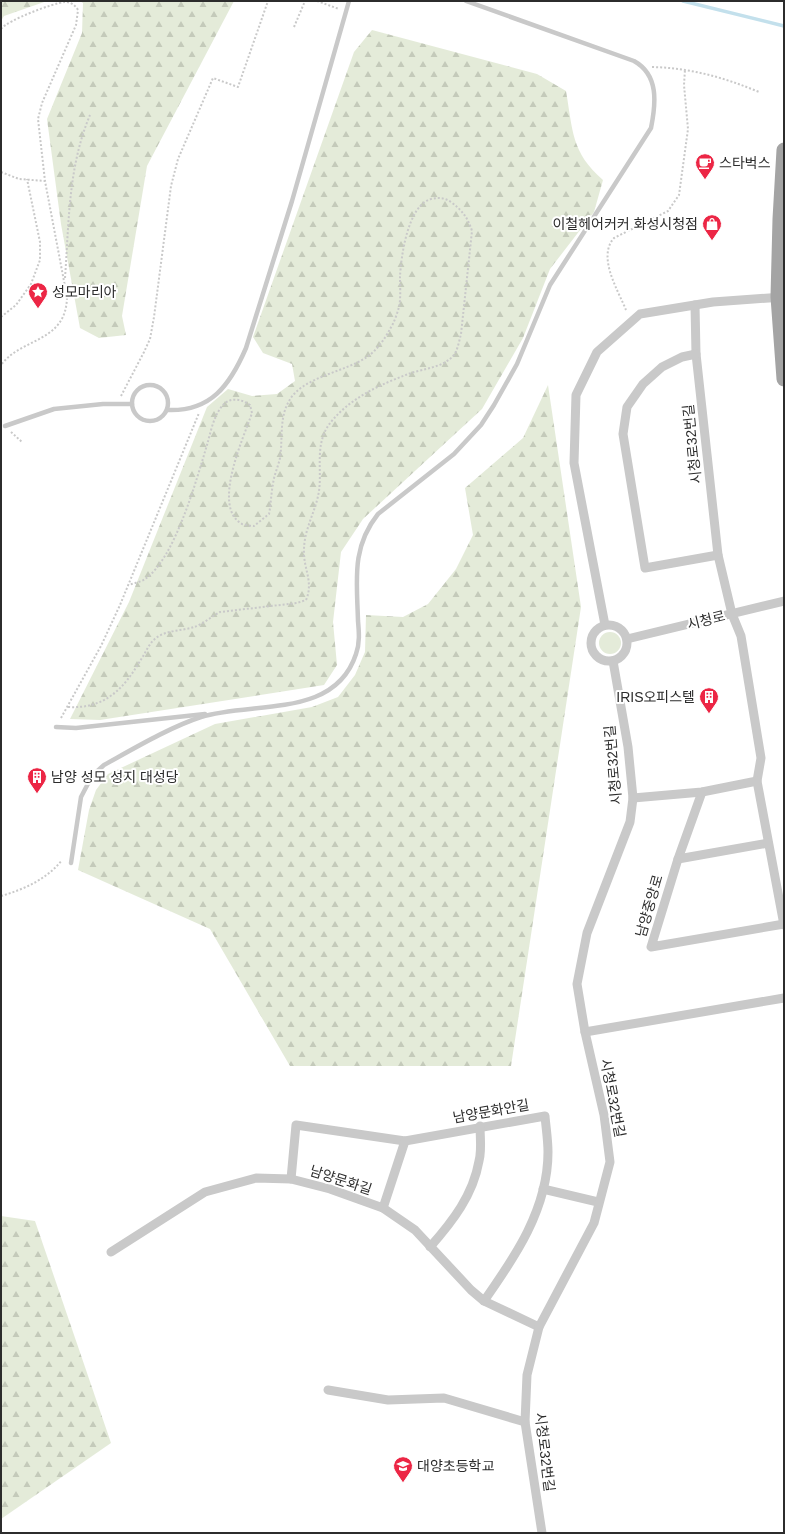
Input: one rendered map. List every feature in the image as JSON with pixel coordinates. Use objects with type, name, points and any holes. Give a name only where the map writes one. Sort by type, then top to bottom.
[{"type":"main road","points":[[784,150],[780,219],[784,379]]},
{"type":"street","points":[[605,625],[574,463],[576,395],[597,352],[640,314],[695,305],[781,297]]},
{"type":"street","name":"시청로32번길","points":[[695,305],[696,354],[718,555],[732,614],[741,636],[761,758],[757,781],[784,924]]},
{"type":"street","points":[[696,354],[682,357],[662,367],[643,384],[627,407],[623,434],[645,568],[718,555]]},
{"type":"street","name":"시청로","points":[[627,639],[784,601]]},
{"type":"street","points":[[605,625],[616,626],[625,634],[627,639],[626,650],[618,659],[613,661],[608,661],[596,656],[592,644],[595,633],[605,625]]},
{"type":"street","name":"시청로32번길","points":[[542,1533],[525,1422],[527,1375],[539,1327],[594,1223],[598,1202],[610,1162],[604,1115],[585,1032],[577,984],[587,933],[630,822],[633,798],[628,747],[613,661]]},
{"type":"street","points":[[633,798],[702,792],[757,781]]},
{"type":"street","name":"남양중앙로","points":[[702,792],[678,859],[651,947],[784,924]]},
{"type":"street","points":[[678,859],[768,843]]},
{"type":"street","points":[[585,1032],[784,998]]},
{"type":"street","name":"남양문화안길","points":[[291,1179],[296,1125],[405,1141],[480,1126],[545,1116],[548,1153],[543,1189],[530,1226],[510,1264],[484,1301]]},
{"type":"street","points":[[430,1246],[453,1222],[472,1188],[480,1159],[480,1126]]},
{"type":"street","points":[[384,1208],[405,1141]]},
{"type":"street","name":"남양문화길","points":[[111,1252],[205,1192],[256,1178],[291,1179],[330,1189],[384,1208],[415,1230],[471,1290],[484,1301],[539,1327]]},
{"type":"street","points":[[543,1189],[598,1202]]},
{"type":"street","points":[[328,1390],[388,1400],[444,1398],[525,1422]]},
{"type":"lane","points":[[167,410],[180,410],[203,405],[224,387],[233,376],[246,348],[292,201],[349,1]]},
{"type":"lane","points":[[56,727],[76,728],[221,712],[310,700],[334,687],[345,675],[359,646],[357,564],[363,536],[378,514],[454,454],[470,439],[494,405],[517,364],[550,285],[651,128],[654,114],[653,88],[650,75],[644,66],[634,61],[466,1]]},
{"type":"lane","points":[[156,385],[165,392],[168,398],[167,410],[159,419],[147,421],[136,415],[132,404],[132,398],[139,388],[144,386],[156,385]]},
{"type":"lane","points":[[4,426],[54,409],[132,404]]},
{"type":"lane","points":[[71,863],[82,797],[92,776],[109,762],[181,726],[221,712]]},
{"type":"path","points":[[116,404],[135,371],[150,339],[171,186],[178,159],[213,78],[238,87],[268,1]]},
{"type":"path","points":[[294,28],[305,1]]},
{"type":"path","points":[[317,1],[346,12]]},
{"type":"path","points":[[1,29],[14,19],[66,2],[74,5],[78,10],[76,25],[42,103],[38,119],[45,181],[64,282],[66,311],[61,321],[43,338],[11,356],[1,365]]},
{"type":"path","points":[[644,66],[685,69],[712,74],[759,92]]},
{"type":"path","points":[[626,310],[608,266],[607,254],[609,244],[614,238],[668,211],[679,195],[688,129],[684,85],[685,69]]},
{"type":"path","points":[[64,282],[73,176],[81,135],[90,115]]},
{"type":"path","points":[[1,172],[20,179],[45,181]]},
{"type":"path","points":[[1,317],[16,305],[30,284],[40,260],[40,242],[27,180]]},
{"type":"path","points":[[68,707],[90,706],[110,697],[130,678],[155,639],[164,633],[196,627],[220,612],[297,603],[306,600],[310,591],[310,582],[304,561],[304,548],[306,535],[319,490],[321,441],[328,427],[341,411],[367,392],[411,373],[441,363],[453,356],[457,348],[461,334],[472,231],[468,218],[457,206],[448,199],[437,197],[426,200],[420,206],[406,234],[400,274],[399,306],[391,328],[368,357],[318,378],[300,390],[289,400],[284,413],[280,458],[273,485],[269,514],[254,526],[243,524],[235,518],[230,505],[228,489],[252,413],[250,405],[243,400],[234,399],[226,403],[216,417],[189,504],[165,555],[145,579],[128,585]]},
{"type":"path","points":[[56,727],[101,646],[203,405]]},
{"type":"path","points":[[1,896],[24,888],[45,878],[59,864],[74,844]]},
{"type":"green space","points":[[1,1],[47,1],[4,16],[1,21]]},
{"type":"green space","points":[[80,1],[234,1],[147,166],[122,316],[126,335],[99,338],[80,328],[61,224],[47,119],[82,33],[83,3]]},
{"type":"green space","points":[[372,30],[537,74],[566,91],[572,129],[579,150],[593,170],[603,180],[594,212],[550,269],[523,338],[482,409],[363,519],[341,552],[333,622],[337,665],[324,685],[100,720],[70,719],[129,602],[207,407],[228,389],[252,396],[277,394],[295,381],[292,364],[263,353],[253,337],[354,52]]},
{"type":"green space","points":[[548,385],[581,607],[511,1066],[290,1066],[210,929],[78,870],[89,810],[96,790],[108,774],[215,724],[312,707],[338,697],[355,675],[365,652],[366,615],[403,617],[428,604],[456,569],[473,535],[465,488],[523,438]]},
{"type":"green space","points":[[606,632],[614,632],[621,639],[621,647],[614,654],[606,654],[599,647],[599,639]]},
{"type":"green space","points":[[1,1216],[35,1221],[111,1443],[1,1519]]},
{"type":"waterway","points":[[683,1],[784,26]]},
{"type":"place","name":"스타벅스","points":[[705,180]]},
{"type":"place","name":"이철헤어커커 화성시청점","points":[[712,241]]},
{"type":"place","name":"성모마리아","points":[[38,309]]},
{"type":"place","name":"IRIS오피스텔","points":[[709,714]]},
{"type":"place","name":"남양 성모 성지 대성당","points":[[37,794]]},
{"type":"place","name":"대양초등학교","points":[[403,1483]]}]
